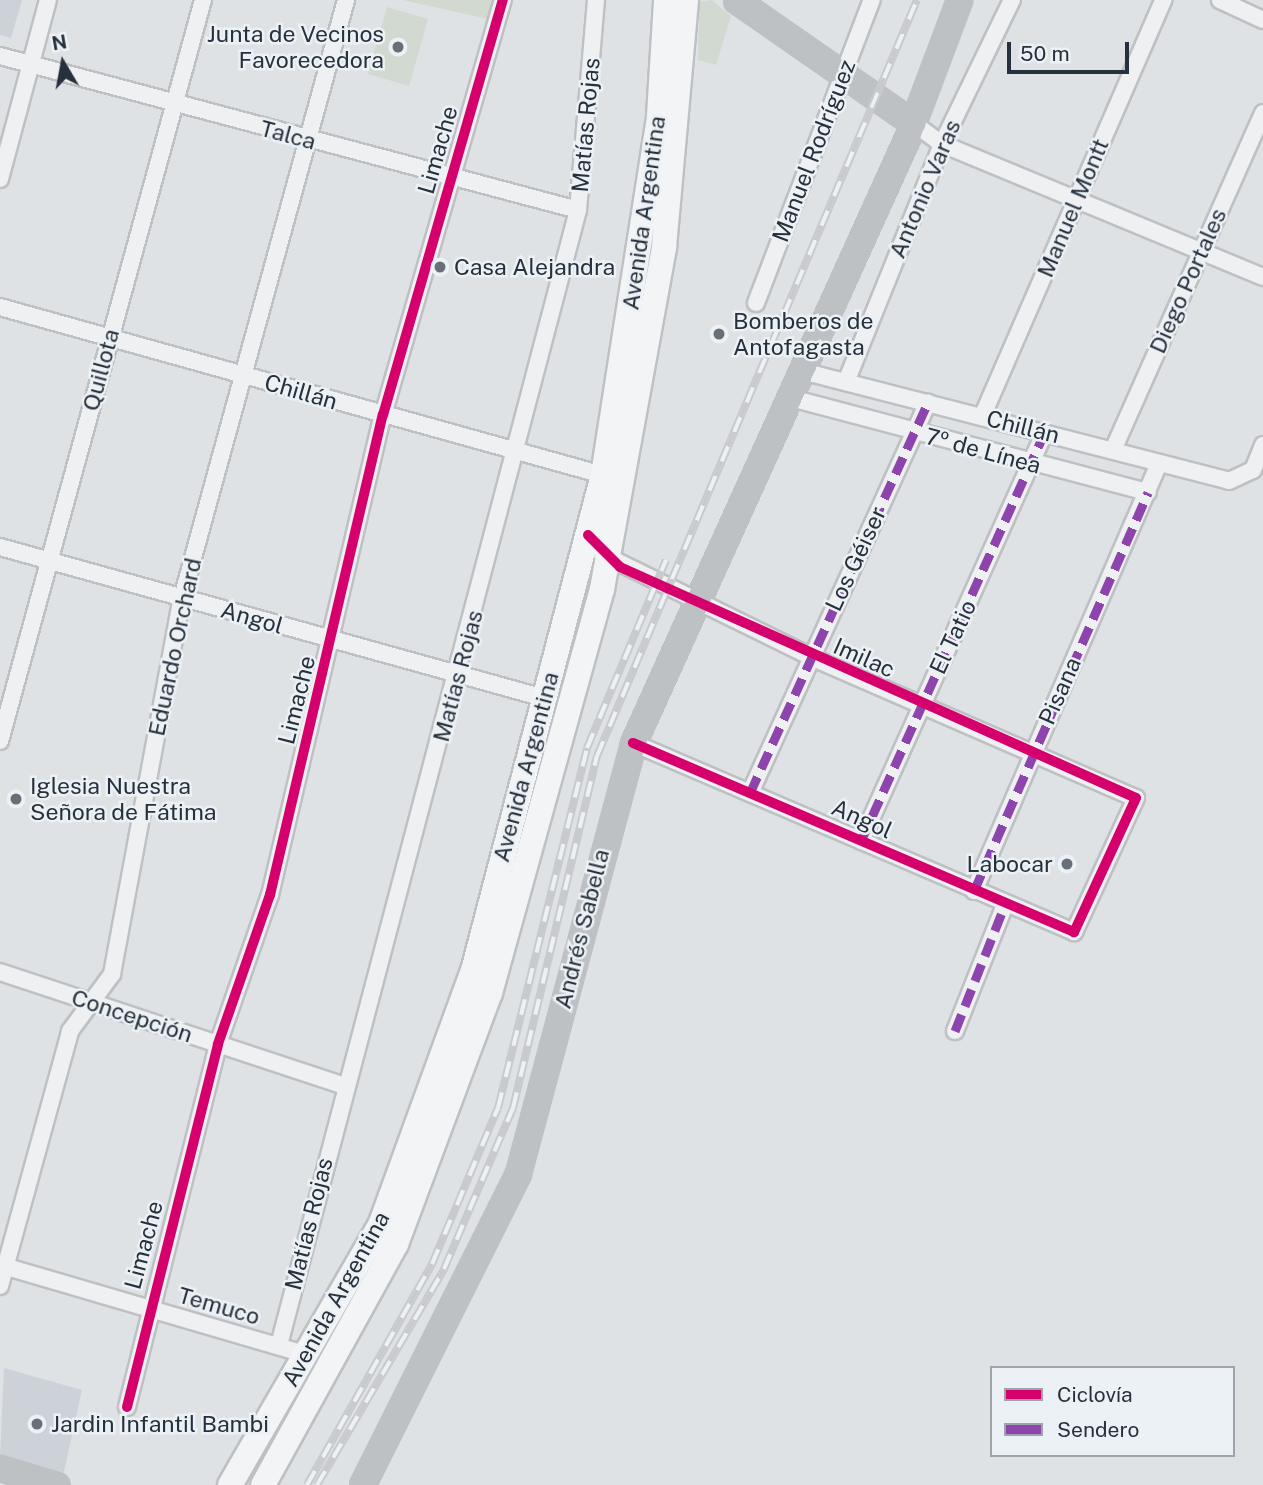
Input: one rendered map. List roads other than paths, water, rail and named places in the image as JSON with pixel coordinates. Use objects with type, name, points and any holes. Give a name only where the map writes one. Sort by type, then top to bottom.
[{"type":"main road","name":"Avenida Argentina","points":[[229,1485],[381,1223],[427,1109],[474,967],[603,475],[659,116],[666,0]]},
{"type":"main road","name":"Avenida Argentina","points":[[262,1485],[396,1244],[468,1067],[607,560],[664,247],[685,0]]},
{"type":"main road","name":"Andrés Sabella","points":[[362,1485],[482,1251],[529,1143],[633,743],[792,398],[913,123],[958,0]]},
{"type":"main road","points":[[738,1],[913,123]]},
{"type":"main road","points":[[0,1468],[57,1485]]},
{"type":"street","points":[[0,179],[48,0]]},
{"type":"street","name":"Quillota","points":[[0,741],[203,0]]},
{"type":"street","name":"Eduardo Orchard","points":[[0,1286],[3,1265],[70,1031],[94,1003],[112,974],[182,598],[346,0]]},
{"type":"street","name":"Limache","points":[[127,1408],[218,1044],[270,895],[333,640],[383,415],[503,0]]},
{"type":"street","name":"Matías Rojas","points":[[279,1345],[344,1086],[459,675],[578,210],[596,0]]},
{"type":"street","name":"Manuel Rodríguez","points":[[756,303],[872,0]]},
{"type":"street","name":"Antonio Varas","points":[[846,382],[942,144],[1012,0]]},
{"type":"street","name":"Manuel Montt","points":[[982,417],[1163,0]]},
{"type":"street","points":[[1220,0],[1263,20]]},
{"type":"street","name":"Talca","points":[[0,56],[175,106],[578,210]]},
{"type":"street","name":"Diego Portales","points":[[1113,450],[1263,113]]},
{"type":"street","points":[[913,123],[942,144],[1200,254],[1263,277]]},
{"type":"street","name":"Chillán","points":[[0,307],[603,475]]},
{"type":"street","name":"Chillán","points":[[803,371],[1113,450],[1158,465],[1243,479],[1263,445]]},
{"type":"street","name":"7º de Línea","points":[[792,398],[1032,464],[1148,492]]},
{"type":"street","name":"Los Géiser","points":[[750,793],[929,403]]},
{"type":"street","name":"El Tatio","points":[[861,841],[1044,433]]},
{"type":"street","points":[[1148,492],[1158,465]]},
{"type":"street","name":"Pisana","points":[[974,891],[1148,492]]},
{"type":"street","name":"Imilac","points":[[588,534],[607,560],[699,601],[811,657],[1032,757],[1136,798],[1074,932]]},
{"type":"street","name":"Angol","points":[[0,547],[544,698]]},
{"type":"street","name":"Angol","points":[[633,743],[1005,905],[1074,932]]},
{"type":"street","points":[[955,1031],[1005,905]]},
{"type":"street","name":"Concepción","points":[[0,972],[344,1086]]},
{"type":"street","name":"Temuco","points":[[3,1265],[305,1354]]},
{"type":"railway","points":[[317,1485],[444,1269],[513,1108],[597,756],[917,0]]},
{"type":"railway","points":[[307,1485],[432,1264],[498,1108],[587,748],[666,560]]},
{"type":"place","name":"Junta de Vecinos Favorecedora","points":[[398,47]]},
{"type":"place","name":"Casa Alejandra","points":[[440,267]]},
{"type":"place","name":"Bomberos de Antofagasta","points":[[719,334]]},
{"type":"place","name":"Iglesia Nuestra Señora de Fátima","points":[[16,799]]},
{"type":"place","name":"Labocar","points":[[1067,864]]},
{"type":"place","name":"Jardin Infantil Bambi","points":[[37,1424]]}]
